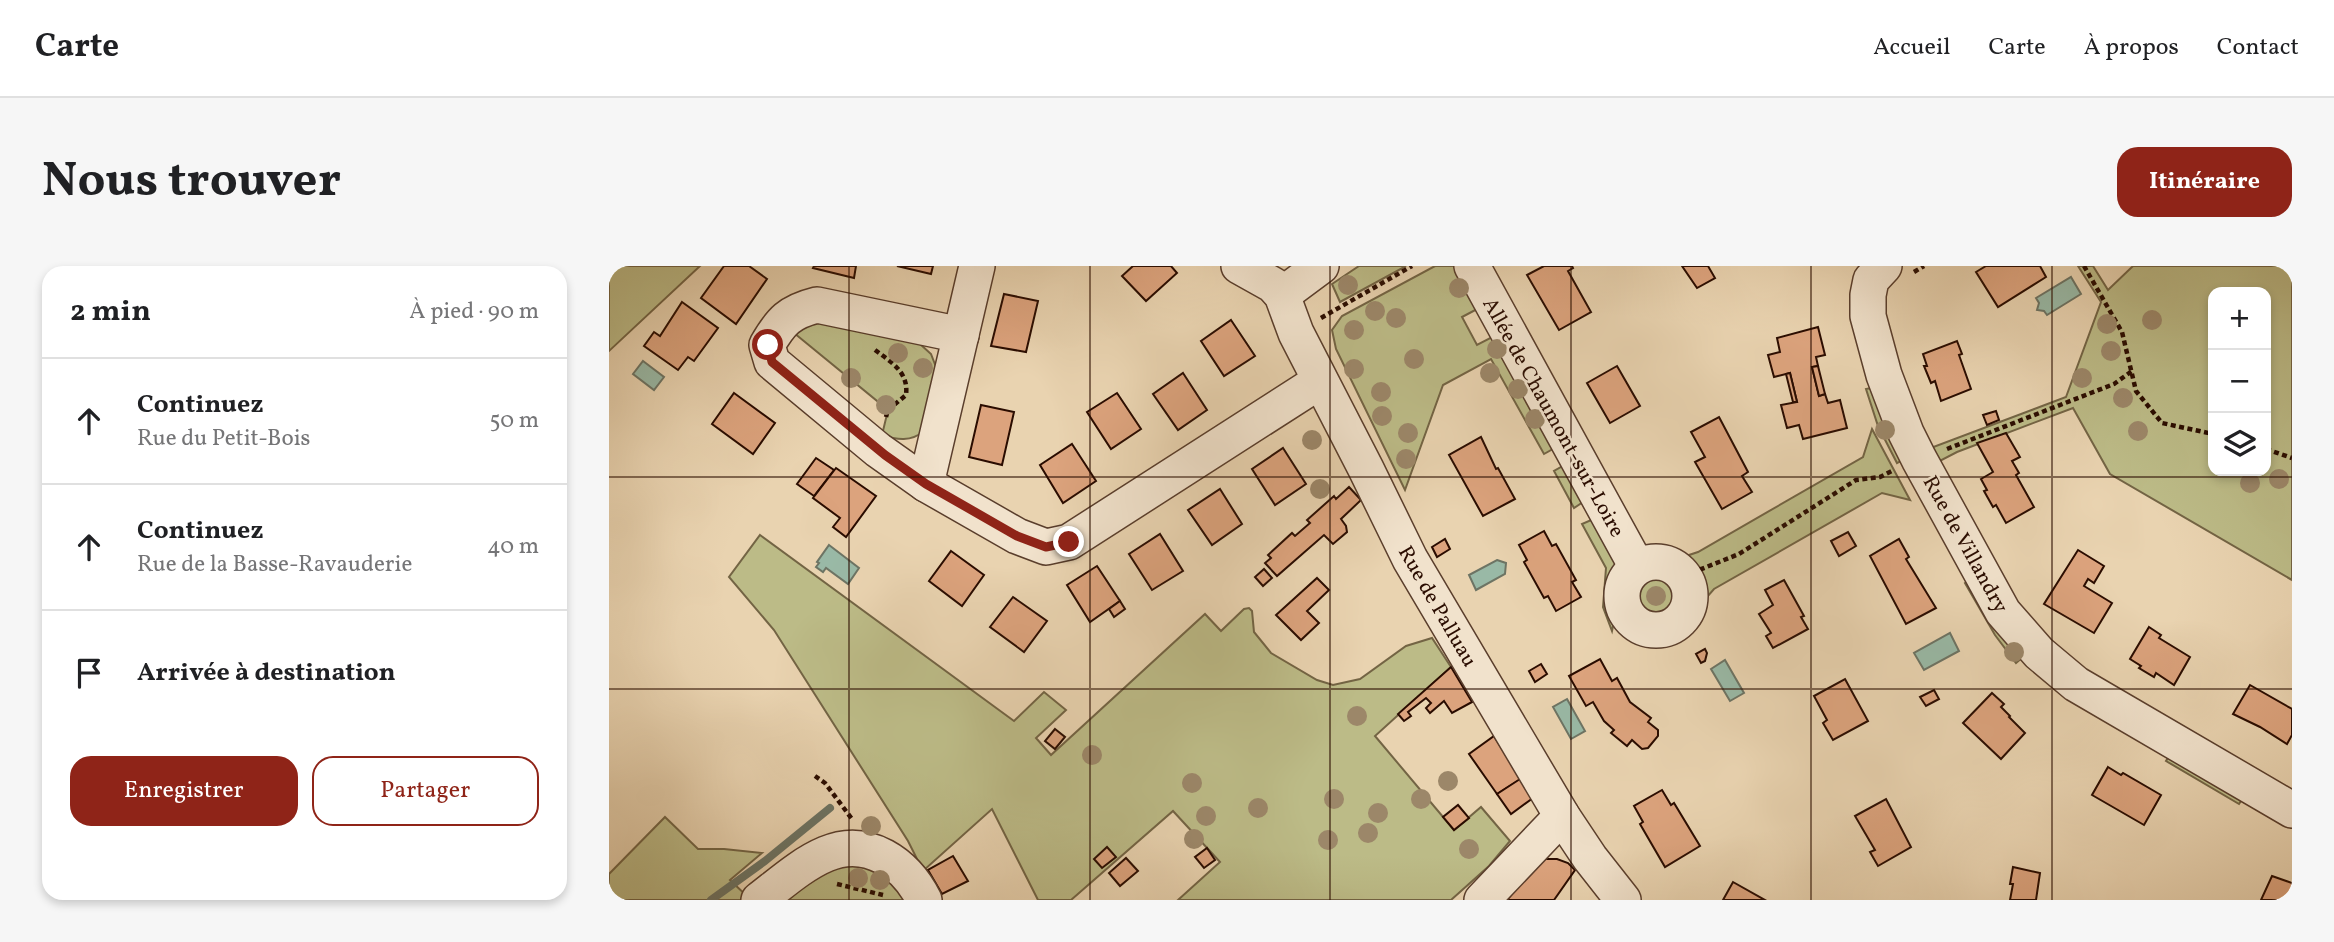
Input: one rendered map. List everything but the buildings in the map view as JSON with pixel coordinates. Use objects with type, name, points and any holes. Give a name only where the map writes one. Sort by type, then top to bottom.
[{"type":"street","points":[[926,484],[977,266]]},
{"type":"street","points":[[1239,266],[1273,285],[1282,295],[1321,266]]},
{"type":"street","name":"Allée de Chaumont-sur-Loire","points":[[1472,266],[1637,567]]},
{"type":"street","name":"Rue de Villandry","points":[[1884,266],[1871,280],[1867,316],[1884,375],[1919,459],[2003,612],[2039,653],[2076,684],[2292,810]]},
{"type":"street","name":"Rue de Palluau","points":[[1282,295],[1296,333],[1409,559],[1562,816],[1623,900]]},
{"type":"street","points":[[961,334],[817,305],[798,310],[780,324],[768,345],[772,362],[878,450],[926,484],[1017,536],[1046,547],[1069,542],[1320,381]]},
{"type":"street","points":[[1482,900],[1562,816]]},
{"type":"street","points":[[759,900],[805,866],[828,853],[844,850],[869,850],[887,857],[901,867],[918,888],[909,899]]},
{"type":"path","points":[[1296,333],[1412,266]]},
{"type":"path","points":[[2084,266],[2122,332],[2136,391],[2162,423],[2208,433]]},
{"type":"path","points":[[868,345],[900,370],[907,389],[906,395],[887,412],[878,450]]},
{"type":"path","points":[[2271,451],[2292,458]]},
{"type":"path","points":[[815,776],[825,783],[840,801],[854,823]]},
{"type":"path","points":[[827,881],[909,899]]},
{"type":"shaded area","points":[[609,266],[700,266],[609,351]]},
{"type":"shaded area","points":[[1359,266],[1406,266],[1340,302],[1332,284]]},
{"type":"shaded area","points":[[1435,266],[1458,266],[1481,307],[1462,317],[1477,345],[1496,335],[1558,446],[1544,454],[1491,359],[1443,385],[1405,490],[1336,349],[1332,330],[1342,316]]},
{"type":"shaded area","points":[[2078,266],[2093,266],[2108,290],[2133,266],[2292,266],[2292,580],[2110,474],[2073,408],[1957,452],[1936,463],[1928,449],[2066,397],[2101,302]]},
{"type":"shaded area","points":[[2071,277],[2081,294],[2047,315],[2044,311],[2037,310],[2039,303],[2036,298]]},
{"type":"shaded area","points":[[815,322],[920,344],[931,354],[936,367],[924,431],[904,439],[882,435],[888,410],[794,333]]},
{"type":"shaded area","points":[[643,361],[664,377],[654,390],[633,374]]},
{"type":"shaded area","points":[[1877,387],[1906,458],[1897,463],[1878,426],[1866,389]]},
{"type":"shaded area","points":[[1872,429],[1910,500],[1882,493],[1714,589],[1707,597],[1700,574],[1686,556],[1698,552],[1863,457]]},
{"type":"shaded area","points":[[1568,463],[1589,498],[1574,508],[1554,471]]},
{"type":"shaded area","points":[[1598,517],[1621,561],[1610,592],[1615,617],[1612,631],[1603,607],[1606,568],[1582,524]]},
{"type":"shaded area","points":[[760,535],[1014,721],[1044,692],[1066,710],[1036,738],[1051,755],[1205,614],[1221,631],[1244,609],[1249,608],[1252,611],[1254,632],[1271,653],[1317,680],[1333,685],[1360,679],[1406,646],[1432,638],[1451,667],[1375,736],[1454,830],[1481,807],[1510,841],[1489,866],[1451,900],[1178,900],[1220,862],[1173,811],[1071,900],[1038,900],[992,809],[923,871],[908,841],[774,630],[729,577]]},
{"type":"shaded area","points":[[829,545],[859,568],[848,584],[826,568],[823,572],[816,567]]},
{"type":"shaded area","points":[[1497,560],[1506,563],[1505,574],[1476,590],[1469,575]]},
{"type":"shaded area","points":[[1655,575],[1671,581],[1677,597],[1671,613],[1655,619],[1639,613],[1633,597],[1639,581]]},
{"type":"shaded area","points":[[1973,578],[2024,656],[2016,663],[1995,635],[1965,583]]},
{"type":"shaded area","points":[[1950,633],[1959,651],[1924,670],[1914,653]]},
{"type":"shaded area","points":[[1725,660],[1744,693],[1730,701],[1711,669]]},
{"type":"shaded area","points":[[1567,699],[1585,731],[1571,739],[1553,707]]},
{"type":"shaded area","points":[[2171,753],[2245,795],[2239,804],[2166,761]]},
{"type":"shaded area","points":[[665,817],[698,849],[762,853],[730,880],[751,900],[609,900],[609,874]]},
{"type":"shaded area","points":[[869,864],[911,900],[776,900],[798,885],[839,867]]},
{"type":"waterway","points":[[711,900],[765,861],[830,808]]},
{"type":"route","points":[[768,345],[772,362],[885,455],[926,484],[1017,536],[1046,547],[1069,542]]}]
